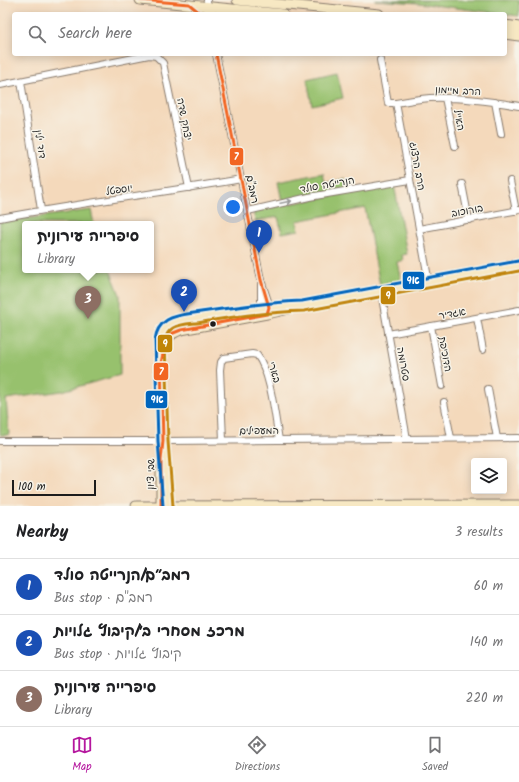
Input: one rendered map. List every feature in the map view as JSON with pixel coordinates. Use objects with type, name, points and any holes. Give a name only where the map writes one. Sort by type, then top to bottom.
[{"type":"street","points":[[140,0],[263,12]]},
{"type":"street","points":[[238,0],[358,12]]},
{"type":"street","points":[[189,4],[199,12]]},
{"type":"street","points":[[227,12],[233,9]]},
{"type":"street","points":[[507,25],[519,26]]},
{"type":"street","points":[[507,34],[519,36]]},
{"type":"street","name":"יצחק שדה","points":[[21,81],[145,56]]},
{"type":"street","name":"יצחק שדה","points":[[156,56],[163,63],[189,188]]},
{"type":"street","name":"רמב\"ם","points":[[216,56],[266,309]]},
{"type":"street","name":"הרב הרצוג","points":[[380,60],[388,102],[396,103],[429,283]]},
{"type":"street","points":[[0,85],[21,81]]},
{"type":"street","name":"דוד ילין","points":[[21,81],[41,210]]},
{"type":"street","name":"הרב מיימון","points":[[396,103],[428,98],[445,98],[495,102],[519,106]]},
{"type":"street","name":"האייל","points":[[445,98],[455,146]]},
{"type":"street","points":[[495,102],[501,134]]},
{"type":"street","name":"יוספטל","points":[[0,218],[41,210],[241,179]]},
{"type":"street","name":"הנרייטה סולד","points":[[248,211],[309,197],[410,180]]},
{"type":"street","points":[[510,180],[517,210]]},
{"type":"street","points":[[462,184],[469,220]]},
{"type":"street","name":"בורוכוב","points":[[419,229],[517,210]]},
{"type":"street","points":[[266,309],[303,306],[519,266]]},
{"type":"street","name":"סטרומה","points":[[381,292],[407,439]]},
{"type":"street","name":"שבי ציון","points":[[161,363],[166,340],[171,334],[181,330],[266,309]]},
{"type":"street","name":"שבי ציון","points":[[161,506],[161,334],[166,326],[180,321],[266,309]]},
{"type":"street","name":"אגדיר","points":[[388,334],[519,310]]},
{"type":"street","points":[[477,318],[483,350]]},
{"type":"street","name":"הדוכיפת","points":[[431,326],[442,386]]},
{"type":"street","name":"בארי","points":[[223,440],[220,376],[221,362],[224,358],[252,354],[257,355],[265,371],[279,440]]},
{"type":"street","points":[[488,389],[497,438]]},
{"type":"street","points":[[444,402],[451,438]]},
{"type":"street","name":"המעפילים","points":[[0,441],[519,438]]},
{"type":"street","name":"שבי ציון","points":[[162,441],[166,467],[168,506]]},
{"type":"street","points":[[136,506],[519,505]]},
{"type":"green space","points":[[375,0],[519,0],[519,16],[507,14],[507,12],[488,12],[418,3]]},
{"type":"green space","points":[[337,72],[343,98],[312,105],[307,79]]},
{"type":"green space","points":[[324,173],[326,183],[345,179],[347,188],[282,201],[278,182]]},
{"type":"green space","points":[[394,184],[407,254],[402,255],[403,260],[397,262],[401,281],[380,285],[365,208],[297,221],[299,230],[282,233],[278,217],[255,221],[253,211]]},
{"type":"green space","points":[[91,210],[93,221],[22,221],[22,273],[111,273],[120,295],[120,375],[62,391],[6,399],[9,435],[0,435],[0,222]]},
{"type":"transit line","name":"7","points":[[140,0],[189,4],[199,12]]},
{"type":"transit line","name":"7","points":[[161,506],[161,460],[163,441],[161,363],[166,340],[171,334],[181,330],[267,314],[269,307],[261,280],[216,56]]},
{"type":"transit line","name":"9א","points":[[163,506],[158,441],[155,340],[158,328],[167,320],[179,315],[226,308],[302,301],[518,261]]},
{"type":"transit line","name":"9","points":[[173,506],[168,441],[165,340],[171,329],[184,324],[241,316],[304,311],[519,271]]},
{"type":"place","name":"רמב״ם/הנרייטה סולד","points":[[259,253]]},
{"type":"place","name":"מרכז מסחרי ב׳/קיבוץ גלויות","points":[[184,312]]},
{"type":"place","name":"סיפרייה עירונית","points":[[88,319]]}]
